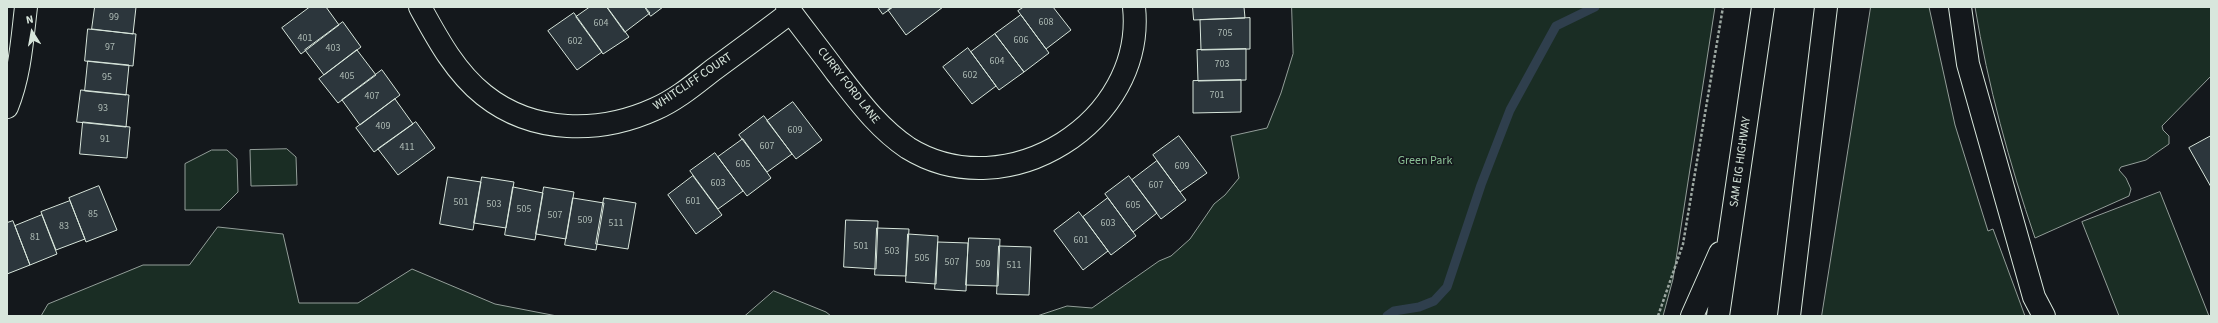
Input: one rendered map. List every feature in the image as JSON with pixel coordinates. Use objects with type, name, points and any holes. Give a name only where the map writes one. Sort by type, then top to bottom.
[{"type":"street","points":[[7,107],[12,94],[20,57],[26,7]]},
{"type":"street","name":"WHITCLIFF COURT","points":[[420,7],[440,44],[464,75],[483,94],[508,110],[540,123],[575,128],[614,124],[656,109],[694,84],[789,10]]},
{"type":"street","name":"CURRY FORD LANE","points":[[789,10],[884,130],[909,148],[934,160],[958,166],[984,168],[1008,166],[1034,159],[1064,145],[1087,126],[1106,105],[1126,72],[1132,54],[1134,36],[1134,7]]},
{"type":"street","name":"SAM EIG HIGHWAY","points":[[1718,316],[1763,7]]},
{"type":"street","points":[[1788,316],[1826,7]]},
{"type":"street","points":[[1961,10],[1968,64],[2034,297],[2044,316]]},
{"type":"street","points":[[1692,316],[1731,226]]},
{"type":"path","points":[[1658,316],[1683,244],[1723,7]]},
{"type":"green space","name":"Green Park","points":[[1292,7],[1715,7],[1673,279],[1663,316],[1037,316],[1067,306],[1092,308],[1159,261],[1171,256],[1190,239],[1214,204],[1225,195],[1239,178],[1231,136],[1267,128],[1281,93],[1293,54]]},
{"type":"green space","points":[[1871,7],[1929,7],[1955,125],[1988,231],[1993,229],[2025,316],[1822,316]]},
{"type":"green space","points":[[1975,7],[2211,7],[2211,76],[2162,126],[2163,130],[2169,136],[2169,144],[2146,160],[2121,167],[2119,170],[2126,178],[2131,189],[2129,196],[2035,238],[2016,181],[2000,124],[1986,66]]},
{"type":"green space","points":[[287,149],[296,157],[297,185],[251,186],[250,150]]},
{"type":"green space","points":[[212,150],[227,150],[237,159],[238,192],[220,210],[185,210],[185,164]]},
{"type":"green space","points":[[2160,192],[2209,316],[2119,316],[2082,222]]},
{"type":"green space","points":[[218,227],[283,234],[299,303],[358,303],[412,269],[495,304],[557,316],[41,316],[48,304],[143,265],[189,265]]},
{"type":"green space","points":[[774,291],[826,312],[831,316],[745,316]]},
{"type":"building","points":[[95,7],[136,7],[133,34],[92,29]]},
{"type":"building","points":[[310,7],[326,7],[339,25],[301,54],[282,28]]},
{"type":"building","points":[[590,7],[607,7],[629,37],[603,54],[576,17]]},
{"type":"building","points":[[607,7],[645,7],[650,13],[625,32]]},
{"type":"building","points":[[645,7],[663,7],[651,16]]},
{"type":"building","points":[[878,7],[893,7],[883,14]]},
{"type":"building","points":[[893,7],[943,7],[906,35],[888,10]]},
{"type":"building","points":[[1024,7],[1053,7],[1071,30],[1046,49],[1018,11]]},
{"type":"building","points":[[1193,7],[1244,7],[1245,18],[1194,20]]},
{"type":"building","points":[[574,13],[602,52],[577,70],[548,31]]},
{"type":"building","points":[[1021,15],[1049,53],[1024,72],[995,34]]},
{"type":"building","points":[[1250,18],[1250,49],[1201,50],[1200,20]]},
{"type":"building","points":[[343,22],[361,47],[324,75],[305,50]]},
{"type":"building","points":[[88,29],[136,34],[133,66],[85,61]]},
{"type":"building","points":[[995,34],[1024,72],[999,90],[971,52]]},
{"type":"building","points":[[968,48],[996,86],[972,104],[943,67]]},
{"type":"building","points":[[1246,49],[1246,80],[1198,81],[1197,50]]},
{"type":"building","points":[[357,50],[376,75],[338,103],[319,79]]},
{"type":"building","points":[[88,61],[129,65],[126,95],[85,91]]},
{"type":"building","points":[[382,70],[400,95],[360,125],[342,100]]},
{"type":"building","points":[[1241,80],[1241,112],[1193,113],[1193,81]]},
{"type":"building","points":[[81,90],[129,95],[126,127],[77,122]]},
{"type":"building","points":[[395,99],[413,124],[374,152],[356,128]]},
{"type":"building","points":[[793,102],[822,140],[796,159],[767,121]]},
{"type":"building","points":[[764,116],[792,154],[767,172],[739,135]]},
{"type":"building","points":[[83,122],[130,127],[127,158],[80,154]]},
{"type":"building","points":[[416,122],[435,148],[398,175],[378,149]]},
{"type":"building","points":[[1179,136],[1207,173],[1180,192],[1153,155]]},
{"type":"building","points":[[2211,136],[2211,187],[2189,148]]},
{"type":"building","points":[[743,139],[771,178],[747,196],[718,157]]},
{"type":"building","points":[[715,153],[743,191],[718,209],[690,171]]},
{"type":"building","points":[[1157,161],[1186,200],[1161,219],[1132,180]]},
{"type":"building","points":[[693,176],[722,215],[696,234],[668,195]]},
{"type":"building","points":[[1129,176],[1157,213],[1133,232],[1105,194]]},
{"type":"building","points":[[448,177],[481,182],[473,230],[440,224]]},
{"type":"building","points":[[482,177],[514,182],[506,228],[474,223]]},
{"type":"building","points":[[99,186],[117,230],[86,242],[69,198]]},
{"type":"building","points":[[513,187],[543,193],[535,240],[505,235]]},
{"type":"building","points":[[544,187],[574,192],[566,239],[536,234]]},
{"type":"building","points":[[573,198],[604,203],[596,250],[565,245]]},
{"type":"building","points":[[604,198],[636,203],[628,249],[596,244]]},
{"type":"building","points":[[1108,198],[1136,236],[1111,255],[1083,217]]},
{"type":"building","points":[[70,201],[85,239],[56,250],[41,212]]},
{"type":"building","points":[[1079,212],[1108,251],[1083,270],[1054,231]]},
{"type":"building","points":[[42,215],[57,254],[30,265],[15,226]]},
{"type":"building","points":[[846,220],[878,221],[876,269],[844,267]]},
{"type":"building","points":[[13,221],[30,265],[7,274],[7,223]]},
{"type":"building","points":[[877,228],[909,229],[906,276],[875,275]]},
{"type":"building","points":[[908,234],[938,236],[936,284],[906,282]]},
{"type":"building","points":[[969,238],[1000,239],[998,286],[966,285]]},
{"type":"building","points":[[938,242],[968,243],[966,291],[935,289]]},
{"type":"building","points":[[999,246],[1031,247],[1029,295],[997,294]]},
{"type":"waterway","points":[[1387,316],[1394,311],[1419,307],[1434,301],[1447,287],[1481,185],[1510,110],[1556,26],[1595,7]]}]
